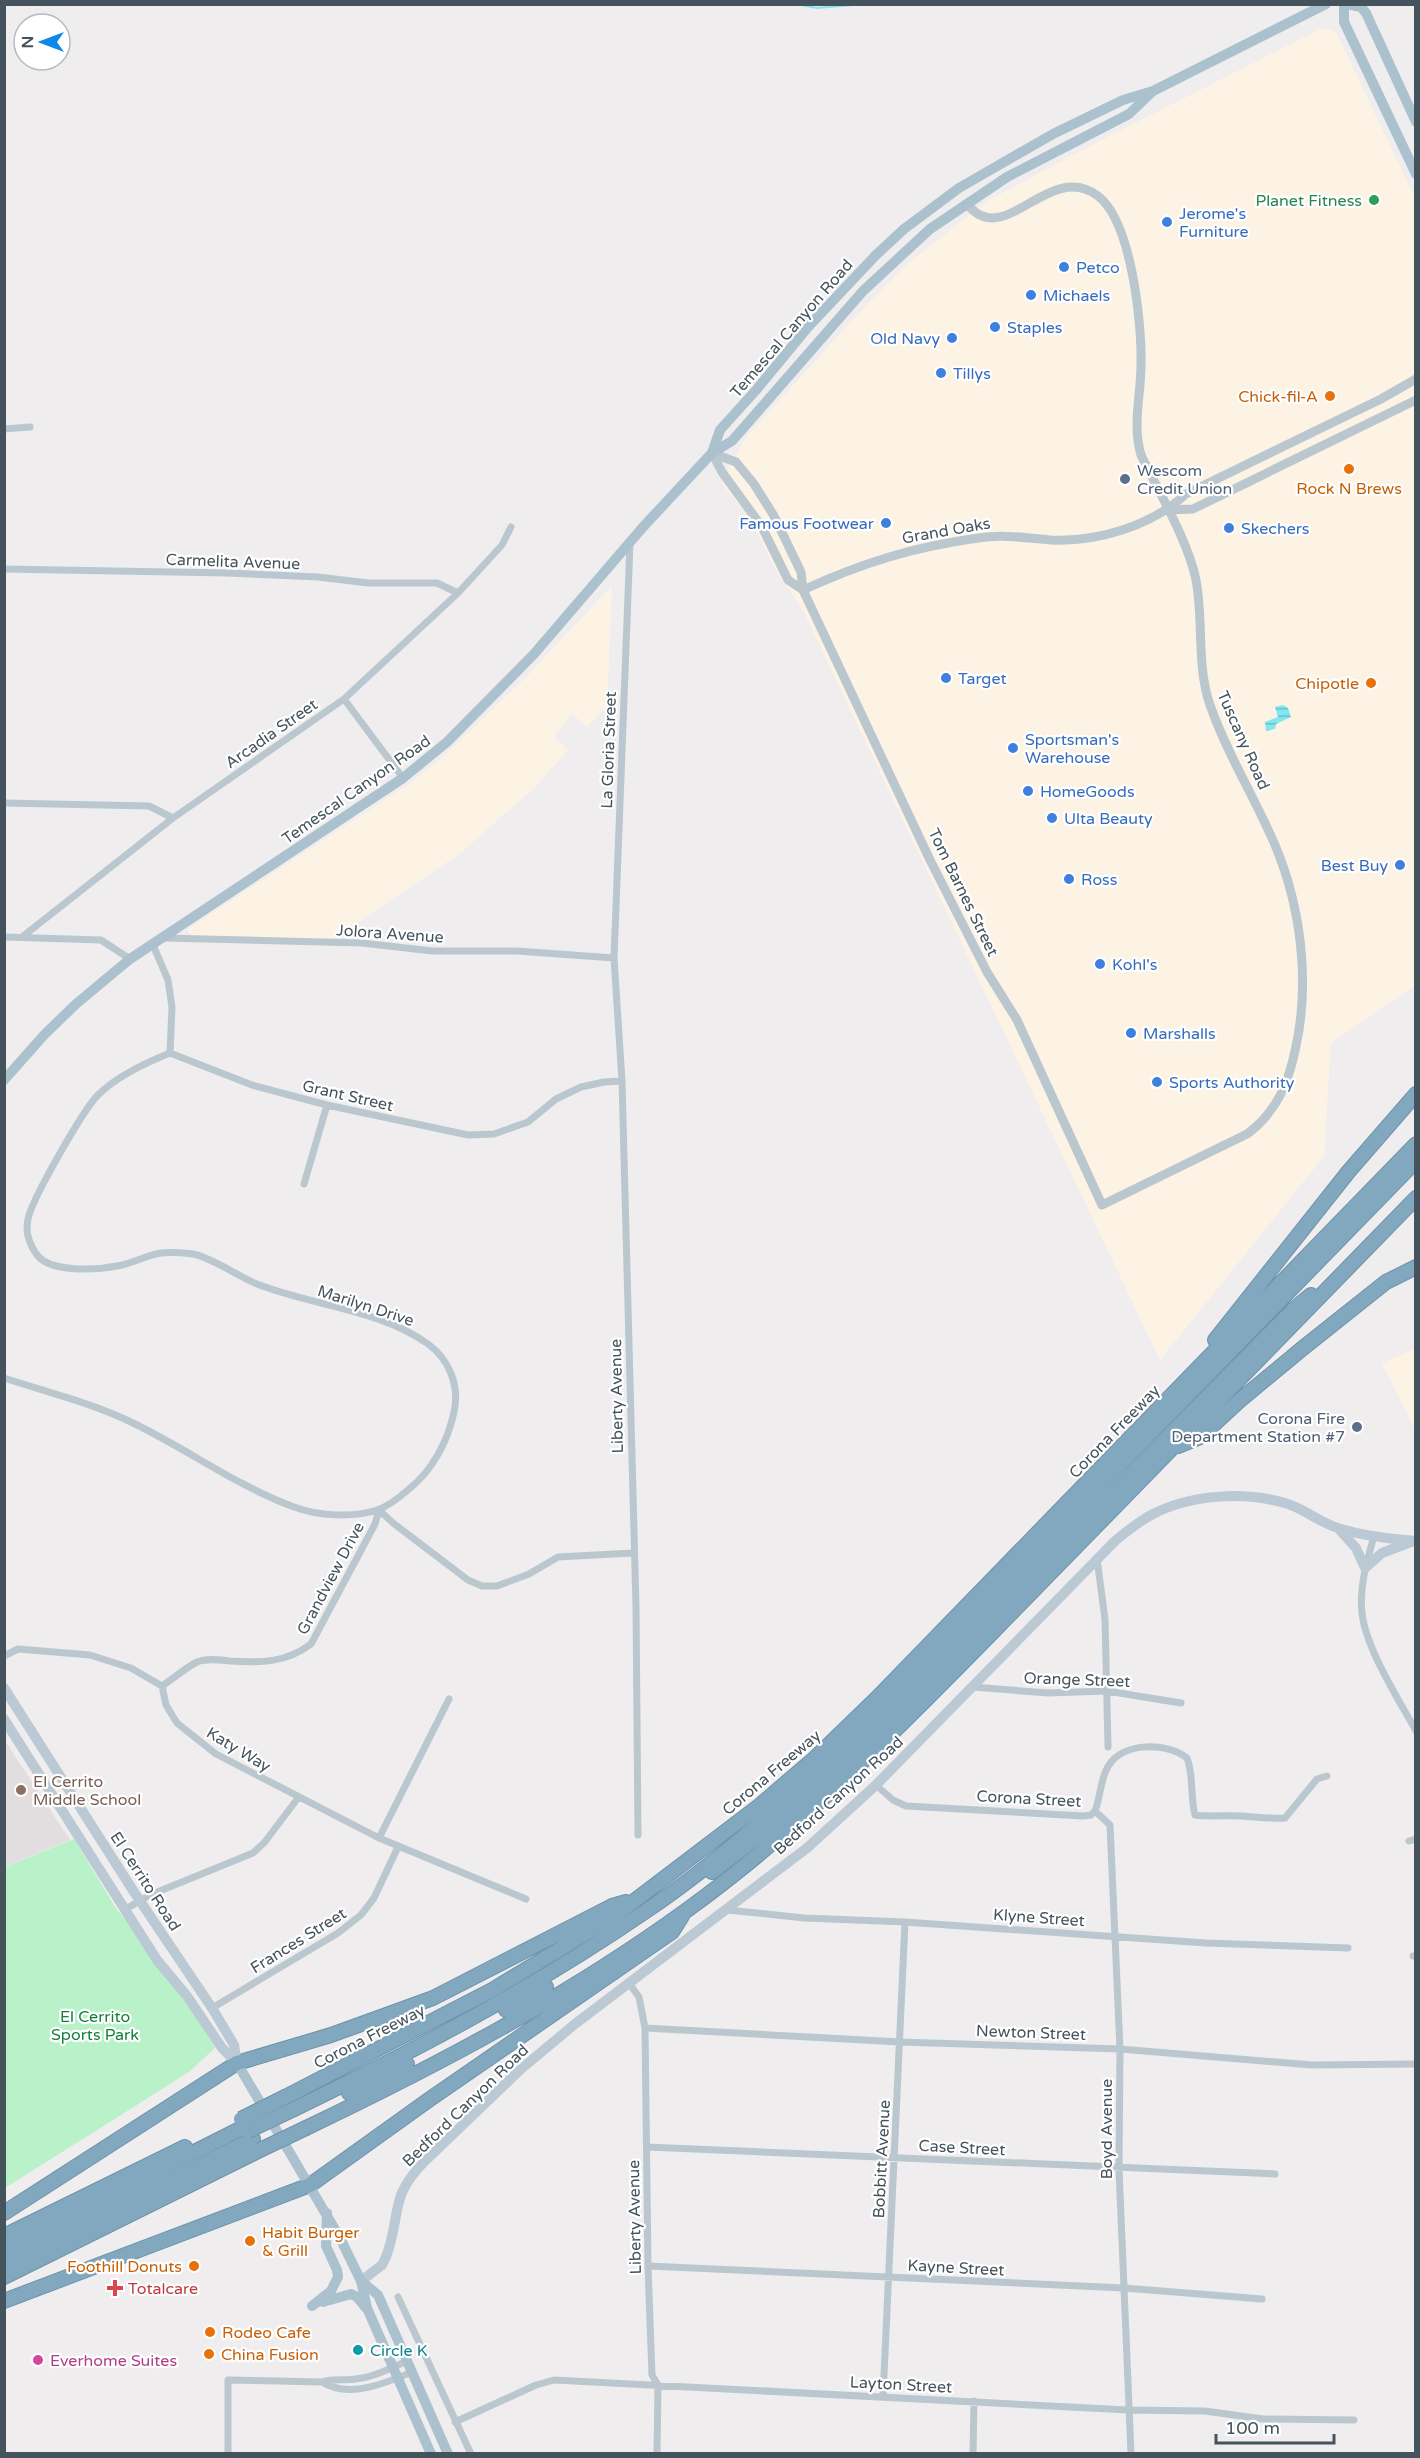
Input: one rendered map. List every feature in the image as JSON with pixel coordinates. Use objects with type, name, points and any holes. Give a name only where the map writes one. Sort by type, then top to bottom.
[{"type":"highway","points":[[1158,1409],[1349,1171],[1416,1094]]},
{"type":"highway","name":"Corona Freeway","points":[[4,2277],[134,2213],[250,2133],[295,2110],[574,1941],[640,1898],[759,1806],[815,1758],[1416,1144]]},
{"type":"highway","points":[[295,2110],[405,2055],[541,1979],[648,1910],[769,1815],[824,1767],[867,1724],[1416,1161]]},
{"type":"highway","name":"Corona Freeway","points":[[4,2236],[250,2133],[295,2110],[436,2064],[576,1984],[685,1911],[800,1820],[868,1759],[1416,1198]]},
{"type":"highway","points":[[295,2110],[390,2073],[527,1999],[679,1898],[773,1825],[849,1759],[1293,1310],[1372,1243]]},
{"type":"highway","points":[[1173,1448],[1200,1437],[1239,1401],[1386,1282],[1416,1267]]},
{"type":"highway","points":[[4,2213],[237,2062],[331,2035],[433,1998],[612,1906],[640,1898]]},
{"type":"highway","points":[[4,2301],[310,2185],[672,1932],[685,1911]]},
{"type":"highway","points":[[4,2248],[163,2170],[250,2133]]},
{"type":"highway","points":[[4,2262],[250,2133]]},
{"type":"highway","points":[[4,2267],[47,2247],[134,2213]]},
{"type":"main road","name":"Temescal Canyon Road","points":[[712,453],[721,429],[808,327],[875,256],[904,229],[959,188],[1090,115],[1123,100],[1153,91],[1326,4]]},
{"type":"main road","points":[[1416,122],[1366,13],[1361,8],[1346,4],[1344,22],[1416,174]]},
{"type":"main road","name":"Temescal Canyon Road","points":[[4,1080],[45,1034],[76,1004],[130,959],[403,778],[447,742],[534,654],[712,453],[732,441],[876,277],[930,229],[1007,177],[1130,114],[1153,91]]},
{"type":"main road","points":[[966,204],[965,196],[969,191],[1000,170],[1007,161]]},
{"type":"main road","name":"Bedford Canyon Road","points":[[361,2281],[382,2265],[386,2257],[398,2201],[413,2173],[521,2069],[629,1983],[807,1848],[876,1785],[1115,1540],[1153,1514],[1196,1500],[1241,1497],[1268,1499],[1290,1505],[1338,1528],[1374,1536],[1415,1541]]},
{"type":"main road","points":[[1338,1528],[1356,1548],[1365,1568],[1382,1553],[1415,1541]]},
{"type":"main road","name":"El Cerrito Road","points":[[4,1688],[212,2008],[234,2044],[237,2062]]},
{"type":"main road","name":"El Cerrito Road","points":[[4,1719],[157,1960],[187,1996],[222,2048],[237,2062],[327,2213],[361,2281]]},
{"type":"main road","points":[[327,2213],[326,2246],[338,2277],[332,2291],[312,2306],[351,2294],[357,2297],[366,2308]]},
{"type":"main road","points":[[361,2281],[366,2308],[431,2454]]},
{"type":"main road","points":[[361,2281],[378,2295],[448,2454]]},
{"type":"street","name":"Tuscany Road","points":[[966,204],[981,216],[996,218],[1057,189],[1066,187],[1087,189],[1105,202],[1116,222],[1128,257],[1140,322],[1141,366],[1135,423],[1136,440],[1195,577],[1199,604],[1202,669],[1210,704],[1275,845],[1290,889],[1302,959],[1299,1032],[1293,1064],[1282,1094],[1268,1117],[1247,1134],[1102,1205]]},
{"type":"street","name":"Grand Oaks","points":[[803,590],[854,567],[898,553],[961,540],[999,536],[1051,540],[1084,539],[1115,532],[1168,510],[1186,494],[1381,399],[1416,379]]},
{"type":"street","name":"Grand Oaks","points":[[1168,510],[1193,509],[1416,400]]},
{"type":"street","points":[[4,429],[30,427]]},
{"type":"street","name":"Tom Barnes Street","points":[[712,453],[722,472],[762,527],[788,580],[803,590]]},
{"type":"street","name":"Tom Barnes Street","points":[[712,453],[735,462],[754,484],[774,516],[801,572],[803,590],[930,860],[987,972],[1017,1020],[1102,1205]]},
{"type":"street","name":"Arcadia Street","points":[[22,937],[173,818],[344,699],[458,593],[502,545],[511,527]]},
{"type":"street","name":"La Gloria Street","points":[[614,958],[630,543]]},
{"type":"street","name":"Carmelita Avenue","points":[[4,569],[227,573],[318,577],[368,582],[437,582],[458,593]]},
{"type":"street","points":[[344,699],[403,778]]},
{"type":"street","points":[[4,804],[149,806],[173,818]]},
{"type":"street","points":[[4,937],[101,940],[130,959]]},
{"type":"street","name":"Jolora Avenue","points":[[164,938],[362,943],[432,951],[517,951],[614,958]]},
{"type":"street","points":[[153,945],[168,980],[172,1006],[170,1053]]},
{"type":"street","name":"Liberty Avenue","points":[[614,958],[622,1081],[638,1835]]},
{"type":"street","name":"Grant Street","points":[[170,1053],[252,1085],[327,1105],[468,1135],[494,1134],[528,1122],[556,1099],[581,1087],[622,1081]]},
{"type":"street","name":"Marilyn Drive","points":[[4,1378],[128,1421],[296,1508],[331,1514],[379,1510],[399,1498],[422,1478],[438,1454],[455,1409],[455,1386],[448,1365],[436,1349],[414,1334],[375,1319],[259,1285],[195,1254],[160,1253],[119,1266],[90,1269],[59,1267],[43,1263],[35,1252],[27,1236],[27,1221],[33,1205],[74,1130],[97,1096],[125,1074],[170,1053]]},
{"type":"street","points":[[304,1184],[327,1105]]},
{"type":"street","points":[[379,1510],[468,1580],[482,1586],[497,1586],[529,1574],[558,1557],[633,1553]]},
{"type":"street","name":"Grandview Drive","points":[[162,1686],[198,1662],[212,1659],[249,1662],[283,1660],[298,1654],[310,1644],[375,1524],[379,1510]]},
{"type":"street","points":[[1374,1536],[1365,1568],[1361,1604],[1367,1635],[1416,1731]]},
{"type":"street","points":[[1097,1559],[1105,1619],[1108,1747]]},
{"type":"street","points":[[4,1656],[18,1650],[90,1654],[130,1668],[162,1686]]},
{"type":"street","name":"Katy Way","points":[[162,1686],[166,1705],[177,1723],[216,1754],[298,1798],[398,1847],[526,1899]]},
{"type":"street","name":"Orange Street","points":[[973,1687],[1048,1693],[1107,1691],[1180,1703]]},
{"type":"street","points":[[379,1838],[449,1698]]},
{"type":"street","name":"Corona Street","points":[[876,1785],[893,1800],[915,1807],[1083,1816],[1091,1815],[1095,1811],[1104,1774],[1110,1763],[1128,1751],[1143,1748],[1168,1749],[1187,1758],[1191,1767],[1192,1805],[1195,1815],[1215,1818],[1240,1816],[1285,1818],[1317,1779],[1327,1776]]},
{"type":"street","points":[[124,1910],[140,1900],[253,1853],[264,1843],[298,1798]]},
{"type":"street","name":"Boyd Avenue","points":[[1095,1811],[1110,1825],[1120,2049],[1119,2169],[1131,2454]]},
{"type":"street","name":"Frances Street","points":[[212,2008],[338,1934],[361,1915],[374,1898],[398,1847]]},
{"type":"street","name":"Klyne Street","points":[[728,1910],[804,1918],[905,1922],[1206,1943],[1348,1948]]},
{"type":"street","name":"Bobbitt Avenue","points":[[883,2397],[905,1922]]},
{"type":"street","name":"Liberty Avenue","points":[[629,1983],[639,1997],[645,2028],[648,2266],[652,2375],[658,2385],[657,2454]]},
{"type":"street","name":"Newton Street","points":[[645,2028],[900,2042],[1120,2049],[1312,2065],[1416,2064]]},
{"type":"street","name":"Case Street","points":[[647,2147],[1275,2174]]},
{"type":"street","name":"Kayne Street","points":[[648,2266],[1124,2288],[1262,2299]]},
{"type":"street","points":[[398,2297],[471,2454]]},
{"type":"street","points":[[322,2382],[331,2387],[351,2389],[375,2386],[407,2361]]},
{"type":"street","points":[[228,2454],[228,2380],[322,2382],[331,2379],[356,2379],[395,2372],[412,2372]]},
{"type":"street","name":"Layton Street","points":[[455,2422],[546,2381],[1128,2410],[1205,2411],[1263,2419],[1354,2420]]},
{"type":"street","points":[[973,2454],[975,2401]]},
{"type":"shaded area","points":[[1323,28],[1336,32],[1415,198],[1415,986],[1331,1043],[1324,1156],[1160,1360],[802,608],[777,573],[749,516],[721,483],[746,437],[860,312],[905,266],[987,201],[1107,137]]},
{"type":"shaded area","points":[[612,586],[607,706],[587,727],[571,713],[554,737],[568,750],[534,788],[458,855],[333,939],[192,936],[189,933],[188,929],[407,785],[442,758],[528,675]]},
{"type":"shaded area","points":[[1415,1349],[1415,1429],[1382,1363]]},
{"type":"shaded area","name":"El Cerrito Middle School","points":[[4,1739],[70,1840],[4,1867]]},
{"type":"green space","name":"El Cerrito Sports Park","points":[[74,1839],[117,1910],[159,1955],[215,2048],[189,2072],[5,2188],[5,1867]]},
{"type":"water","points":[[1283,705],[1288,708],[1291,717],[1276,724],[1275,729],[1266,731],[1265,722],[1278,717],[1275,707]]},
{"type":"waterway","points":[[796,4],[817,8],[864,4]]},
{"type":"place","name":"Planet Fitness","points":[[1374,200]]},
{"type":"place","name":"Jerome's Furniture","points":[[1167,222]]},
{"type":"place","name":"Petco","points":[[1064,267]]},
{"type":"place","name":"Michaels","points":[[1031,295]]},
{"type":"place","name":"Staples","points":[[995,327]]},
{"type":"place","name":"Old Navy","points":[[952,338]]},
{"type":"place","name":"Tillys","points":[[941,373]]},
{"type":"place","name":"Chick-fil-A","points":[[1330,396]]},
{"type":"place","name":"Rock N Brews","points":[[1349,469]]},
{"type":"place","name":"Wescom Credit Union","points":[[1125,479]]},
{"type":"place","name":"Famous Footwear","points":[[886,523]]},
{"type":"place","name":"Skechers","points":[[1229,528]]},
{"type":"place","name":"Target","points":[[946,678]]},
{"type":"place","name":"Chipotle","points":[[1371,683]]},
{"type":"place","name":"Sportsman's Warehouse","points":[[1013,748]]},
{"type":"place","name":"HomeGoods","points":[[1028,791]]},
{"type":"place","name":"Ulta Beauty","points":[[1052,818]]},
{"type":"place","name":"Best Buy","points":[[1400,865]]},
{"type":"place","name":"Ross","points":[[1069,879]]},
{"type":"place","name":"Kohl's","points":[[1100,964]]},
{"type":"place","name":"Marshalls","points":[[1131,1033]]},
{"type":"place","name":"Sports Authority","points":[[1157,1082]]},
{"type":"place","name":"Corona Fire Department Station #7","points":[[1357,1427]]},
{"type":"place","name":"El Cerrito Middle School","points":[[21,1790]]},
{"type":"place","name":"Habit Burger & Grill","points":[[250,2241]]},
{"type":"place","name":"Foothill Donuts","points":[[194,2266]]},
{"type":"place","name":"Totalcare","points":[[115,2288]]},
{"type":"place","name":"Rodeo Cafe","points":[[210,2332]]},
{"type":"place","name":"Circle K","points":[[358,2350]]},
{"type":"place","name":"China Fusion","points":[[209,2354]]},
{"type":"place","name":"Everhome Suites","points":[[38,2360]]}]
